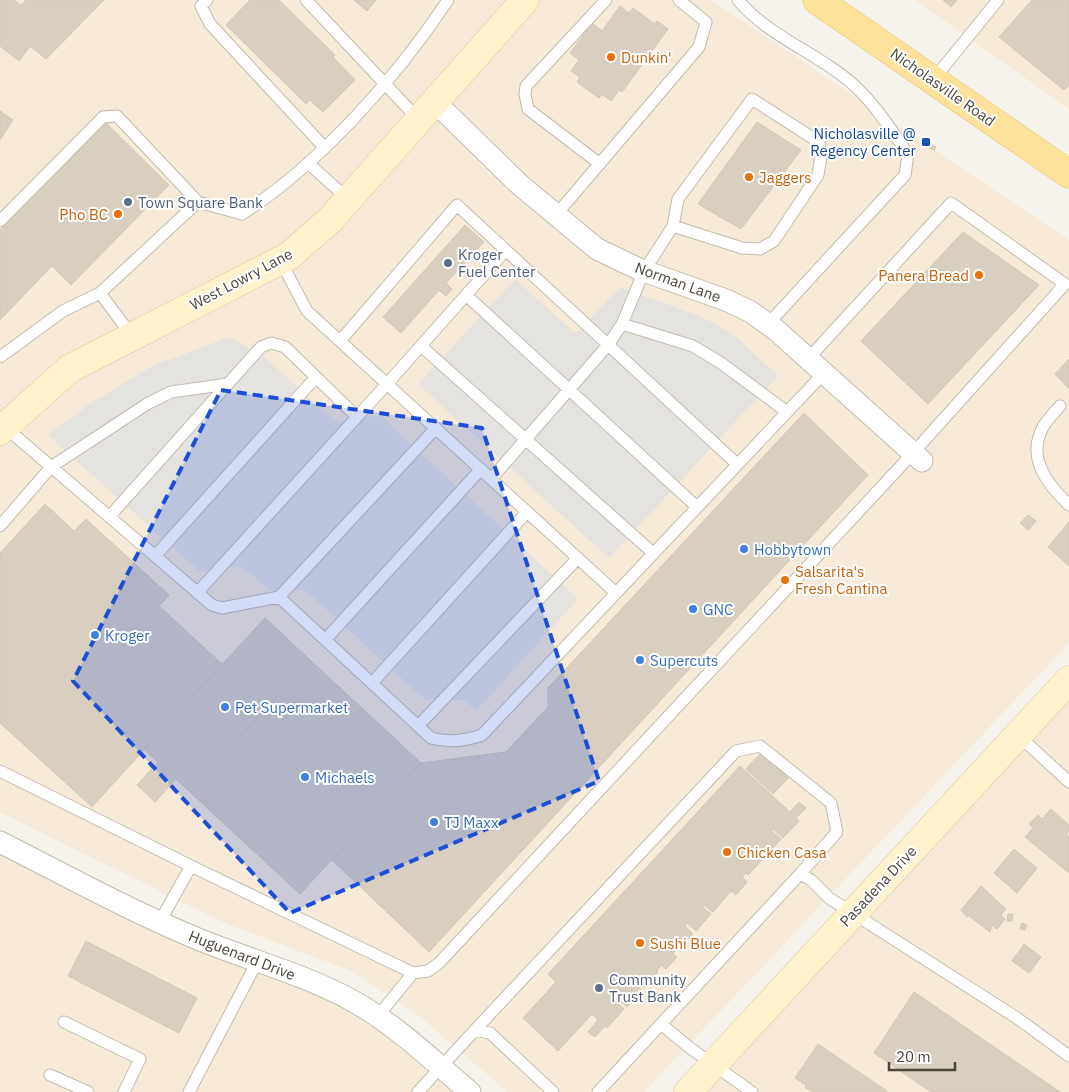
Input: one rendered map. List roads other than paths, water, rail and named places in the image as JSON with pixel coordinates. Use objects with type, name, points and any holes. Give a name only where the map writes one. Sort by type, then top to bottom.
[{"type":"main road","name":"Nicholasville Road","points":[[817,0],[1069,174]]},
{"type":"street","name":"West Lowry Lane","points":[[2,429],[69,369],[289,256],[330,220],[525,0]]},
{"type":"street","name":"Norman Lane","points":[[427,111],[597,249],[644,271],[726,300],[768,324],[918,457]]},
{"type":"street","name":"Pasadena Drive","points":[[688,1092],[1069,680]]},
{"type":"street","name":"Huguenard Drive","points":[[0,842],[159,923],[310,981],[353,1001],[393,1026],[470,1092]]},
{"type":"lane","points":[[207,0],[201,6],[210,24],[324,147]]},
{"type":"lane","points":[[306,0],[385,84],[427,111]]},
{"type":"lane","points":[[0,221],[103,117],[117,116],[198,202],[242,214],[276,192],[308,163],[385,84],[448,0]]},
{"type":"lane","points":[[600,164],[528,109],[525,94],[526,86],[606,0]]},
{"type":"lane","points":[[556,215],[698,47],[706,22],[679,0]]},
{"type":"lane","points":[[738,0],[763,22],[855,87],[908,154],[905,176],[768,324]]},
{"type":"lane","points":[[932,80],[998,0]]},
{"type":"lane","points":[[491,479],[608,344],[622,324],[644,271],[673,226],[678,200],[752,99],[819,142],[821,156],[818,175],[774,241],[760,249],[742,248],[673,226]]},
{"type":"lane","points":[[308,163],[348,199]]},
{"type":"lane","points":[[0,357],[63,311],[100,293],[198,202]]},
{"type":"lane","points":[[0,771],[413,973],[428,971],[439,963],[918,457],[1065,284],[951,202],[816,366],[787,412],[482,735],[467,740],[442,741],[431,738],[279,598]]},
{"type":"lane","points":[[340,341],[457,204],[737,464]]},
{"type":"lane","points":[[198,593],[506,250]]},
{"type":"lane","points":[[280,260],[307,311],[616,593]]},
{"type":"lane","points":[[100,293],[132,336]]},
{"type":"lane","points":[[466,295],[570,388],[697,507]]},
{"type":"lane","points":[[622,324],[693,346],[721,363],[787,412]]},
{"type":"lane","points":[[110,517],[261,346],[271,343],[285,347],[357,417]]},
{"type":"lane","points":[[421,346],[654,553]]},
{"type":"lane","points":[[155,556],[316,377]]},
{"type":"lane","points":[[0,526],[51,467],[147,404],[171,392],[228,384]]},
{"type":"lane","points":[[1060,406],[1042,428],[1038,446],[1038,464],[1046,482],[1069,505]]},
{"type":"lane","points":[[2,429],[51,467],[212,605],[222,608],[279,598],[436,428]]},
{"type":"lane","points":[[325,640],[480,469]]},
{"type":"lane","points":[[372,683],[527,512]]},
{"type":"lane","points":[[418,726],[578,558]]},
{"type":"lane","points":[[1018,735],[1069,782]]},
{"type":"lane","points":[[418,1092],[736,751],[760,746],[831,804],[837,832],[598,1092]]},
{"type":"lane","points":[[159,923],[191,866]]},
{"type":"lane","points":[[800,874],[811,880],[829,898],[1018,1018],[1069,1056]]},
{"type":"lane","points":[[189,1092],[257,962]]},
{"type":"lane","points":[[378,1016],[413,973]]},
{"type":"lane","points":[[64,1022],[140,1059],[124,1092]]},
{"type":"lane","points":[[661,1024],[690,1048],[752,1092]]},
{"type":"lane","points":[[475,1030],[490,1033],[553,1092]]},
{"type":"lane","points":[[50,1075],[88,1092]]},
{"type":"place","name":"Dunkin'","points":[[611,57]]},
{"type":"place","name":"Nicholasville @ Regency Center","points":[[926,142]]},
{"type":"place","name":"Jaggers","points":[[749,177]]},
{"type":"place","name":"Town Square Bank","points":[[128,202]]},
{"type":"place","name":"Pho BC","points":[[118,214]]},
{"type":"place","name":"Kroger Fuel Center","points":[[448,263]]},
{"type":"place","name":"Panera Bread","points":[[979,275]]},
{"type":"place","name":"Hobbytown","points":[[744,549]]},
{"type":"place","name":"Salsarita's Fresh Cantina","points":[[785,580]]},
{"type":"place","name":"GNC","points":[[693,609]]},
{"type":"place","name":"Kroger","points":[[95,635]]},
{"type":"place","name":"Supercuts","points":[[640,660]]},
{"type":"place","name":"Pet Supermarket","points":[[225,707]]},
{"type":"place","name":"Michaels","points":[[305,777]]},
{"type":"place","name":"TJ Maxx","points":[[434,822]]},
{"type":"place","name":"Chicken Casa","points":[[727,852]]},
{"type":"place","name":"Sushi Blue","points":[[640,943]]},
{"type":"place","name":"Community Trust Bank","points":[[599,988]]}]
